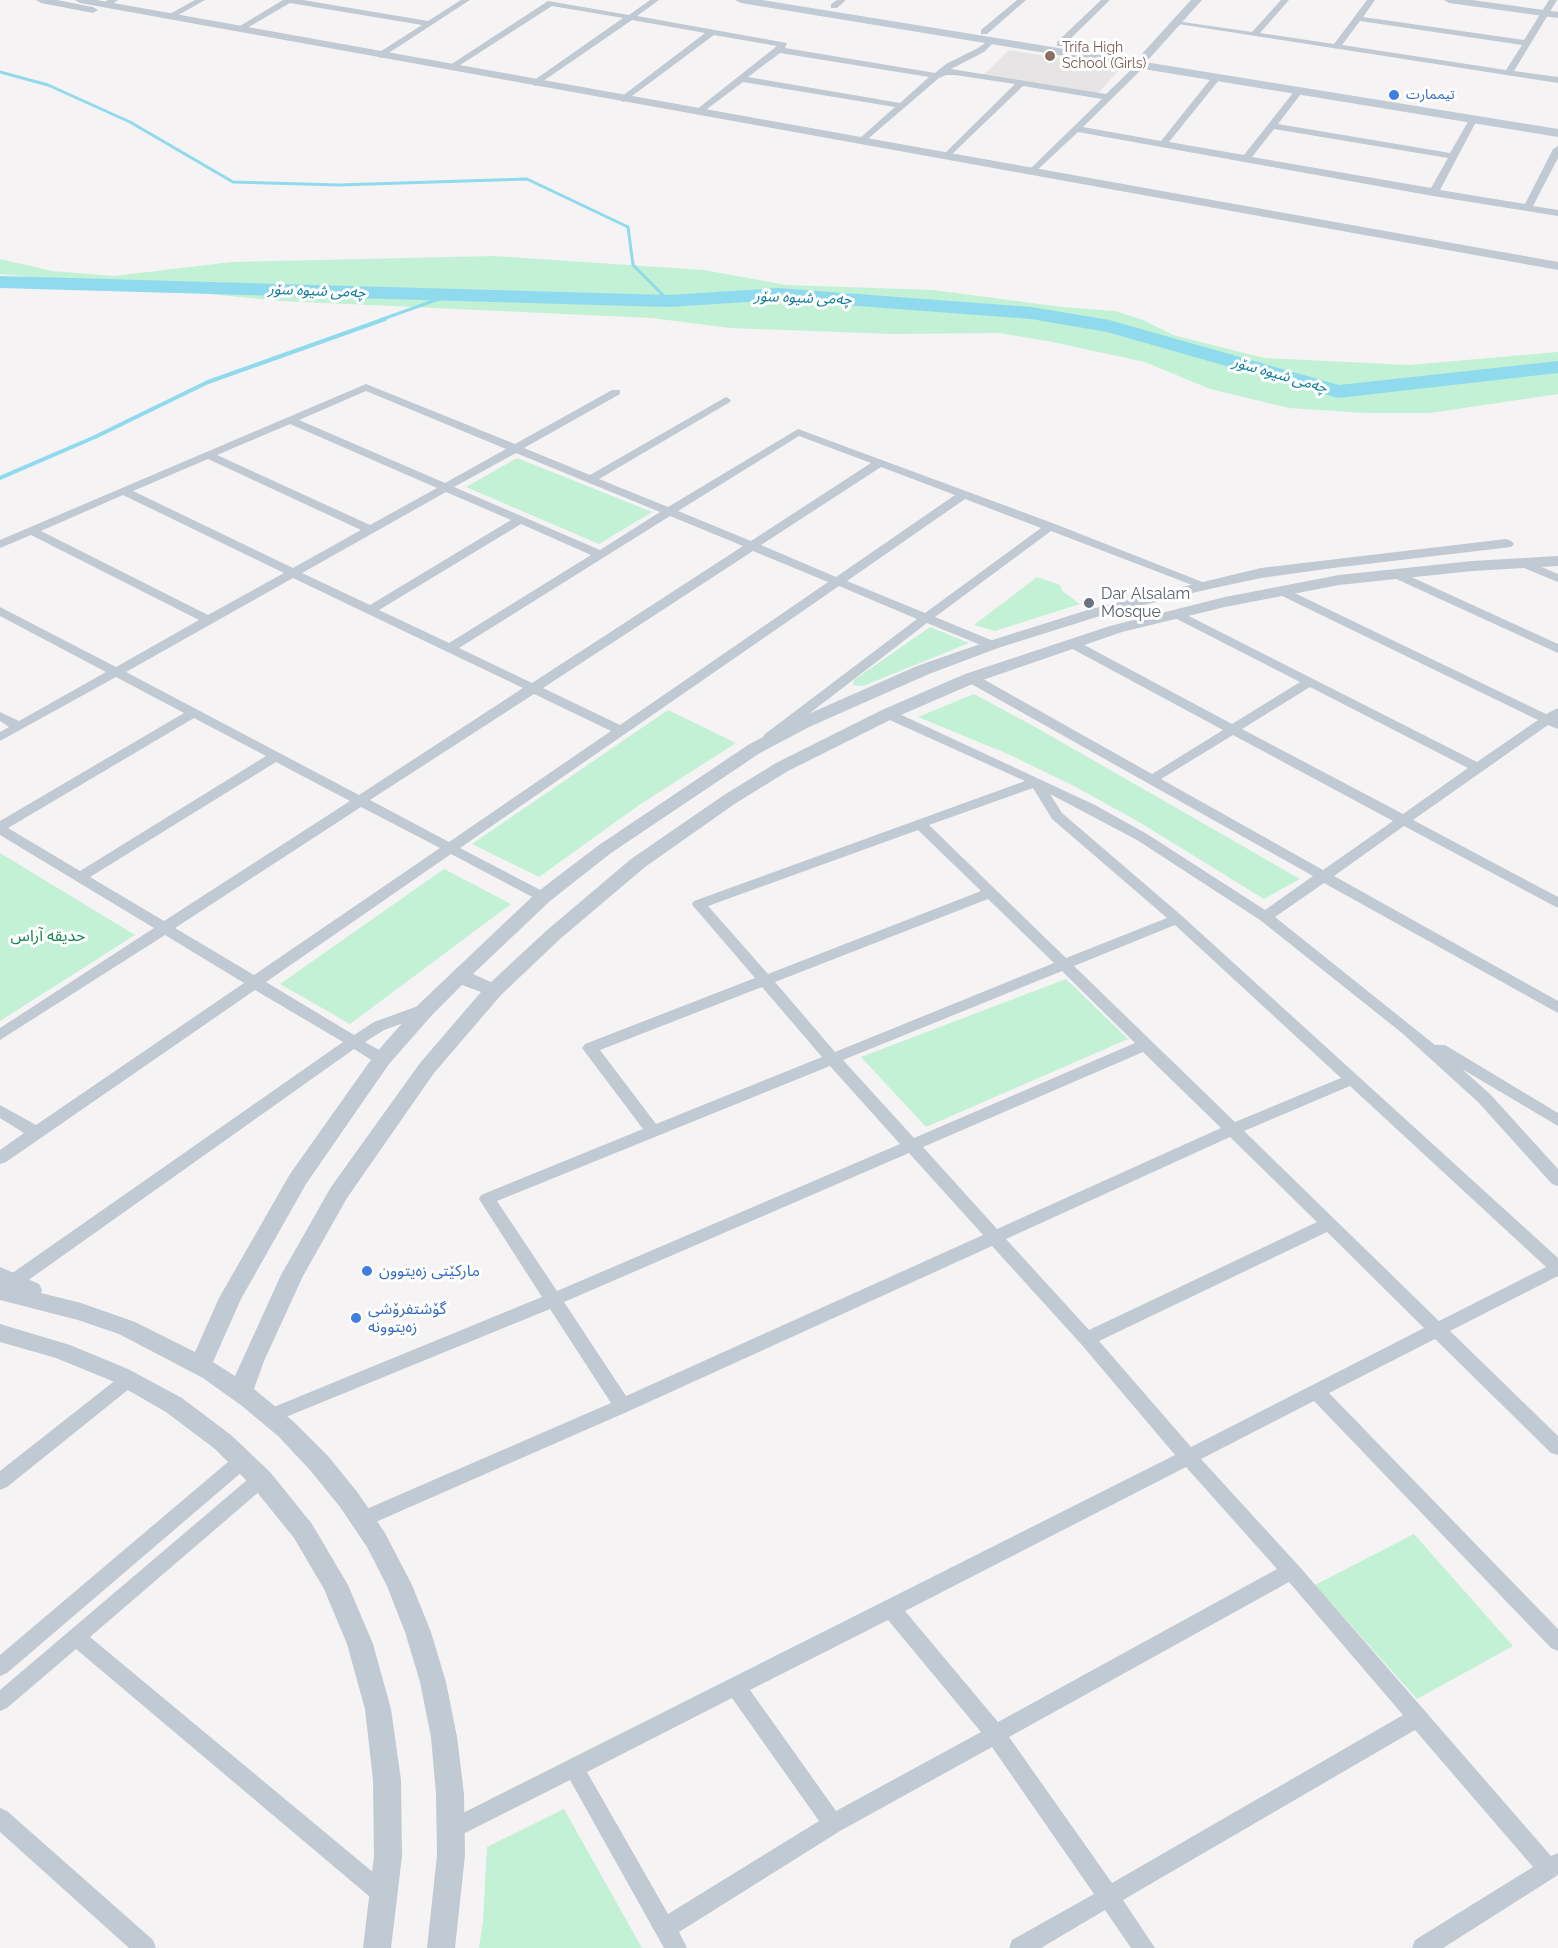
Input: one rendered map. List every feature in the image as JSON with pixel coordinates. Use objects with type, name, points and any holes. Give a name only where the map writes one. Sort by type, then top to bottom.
[{"type":"main road","points":[[741,0],[1558,127]]},
{"type":"main road","points":[[794,0],[838,3],[984,37],[1060,44],[1216,78],[1558,134]]},
{"type":"street","points":[[41,0],[195,25],[655,108],[699,112],[1558,266]]},
{"type":"street","points":[[80,0],[109,2],[170,16],[195,25],[239,29],[624,99],[655,108]]},
{"type":"street","points":[[170,16],[201,0]]},
{"type":"street","points":[[239,29],[289,0],[429,24]]},
{"type":"street","points":[[381,55],[466,0]]},
{"type":"street","points":[[536,83],[655,0]]},
{"type":"street","points":[[862,141],[949,66],[981,50],[984,37],[1020,0]]},
{"type":"street","points":[[1060,44],[1106,0]]},
{"type":"street","points":[[1033,171],[1143,62],[1197,0]]},
{"type":"street","points":[[1254,35],[1285,0]]},
{"type":"street","points":[[1335,47],[1371,0]]},
{"type":"street","points":[[1449,0],[1558,15]]},
{"type":"street","points":[[1509,72],[1553,0]]},
{"type":"street","points":[[538,2],[784,45],[699,112]]},
{"type":"street","points":[[451,68],[549,3]]},
{"type":"street","points":[[1356,18],[1527,43]]},
{"type":"street","points":[[1176,23],[1558,80]]},
{"type":"street","points":[[624,99],[712,32]]},
{"type":"street","points":[[779,50],[1108,97]]},
{"type":"street","points":[[1164,143],[1216,78]]},
{"type":"street","points":[[743,79],[902,106]]},
{"type":"street","points":[[947,156],[1021,83]]},
{"type":"street","points":[[1246,159],[1299,91]]},
{"type":"street","points":[[1433,192],[1473,120]]},
{"type":"street","points":[[1272,126],[1452,156]]},
{"type":"street","points":[[1077,129],[1558,213]]},
{"type":"street","points":[[1528,207],[1558,149]]},
{"type":"street","points":[[0,544],[366,387],[992,645]]},
{"type":"street","points":[[0,737],[616,392]]},
{"type":"street","points":[[591,479],[726,400]]},
{"type":"street","points":[[290,420],[601,555]]},
{"type":"street","points":[[450,648],[798,432],[1204,585]]},
{"type":"street","points":[[208,455],[369,529]]},
{"type":"street","points":[[0,1035],[879,463]]},
{"type":"street","points":[[123,492],[620,730]]},
{"type":"street","points":[[0,1158],[252,982],[963,495]]},
{"type":"street","points":[[370,610],[520,520]]},
{"type":"street","points":[[200,1366],[230,1298],[298,1179],[382,1059],[459,976],[543,897],[605,849],[754,749],[1051,526]]},
{"type":"street","points":[[31,530],[208,620]]},
{"type":"street","points":[[754,749],[861,695],[992,645],[1097,612],[1204,585],[1332,563],[1506,544]]},
{"type":"street","points":[[1456,550],[1472,566]]},
{"type":"street","points":[[242,1393],[252,1361],[292,1275],[339,1193],[427,1068],[494,990],[603,891],[684,830],[782,767],[888,714],[971,678],[1116,629],[1339,580],[1472,566],[1558,561]]},
{"type":"street","points":[[1523,563],[1558,578]]},
{"type":"street","points":[[1396,574],[1558,649]]},
{"type":"street","points":[[1282,591],[1554,719]]},
{"type":"street","points":[[0,610],[192,714],[543,897]]},
{"type":"street","points":[[1097,612],[1116,629]]},
{"type":"street","points":[[1177,614],[1478,768]]},
{"type":"street","points":[[1071,644],[1558,903]]},
{"type":"street","points":[[971,678],[1558,1008]]},
{"type":"street","points":[[1151,780],[1309,681]]},
{"type":"street","points":[[192,714],[0,828],[79,878],[382,1059]]},
{"type":"street","points":[[888,714],[1090,808],[1142,837],[1265,916],[1407,1029],[1484,1098],[1558,1180]]},
{"type":"street","points":[[0,716],[19,727]]},
{"type":"street","points":[[1265,916],[1478,768],[1554,719]]},
{"type":"street","points":[[79,878],[274,757]]},
{"type":"street","points":[[450,1830],[891,1609],[1187,1456],[1317,1392],[1437,1328],[1558,1268],[1177,919],[1057,816],[1036,782],[699,904],[833,1059],[1087,1340],[1187,1456],[1291,1571],[1417,1718],[1553,1866],[1423,1948]]},
{"type":"street","points":[[920,824],[1558,1448]]},
{"type":"street","points":[[653,1131],[590,1048],[990,893]]},
{"type":"street","points":[[623,1406],[487,1199],[1177,919]]},
{"type":"street","points":[[459,976],[494,990]]},
{"type":"street","points":[[5,1283],[354,1042],[379,1026],[426,1009]]},
{"type":"street","points":[[1407,1029],[1558,1120]]},
{"type":"street","points":[[270,1416],[553,1300],[1145,1045]]},
{"type":"street","points":[[362,1520],[623,1406],[1233,1129],[1353,1079]]},
{"type":"street","points":[[0,1111],[36,1133]]},
{"type":"street","points":[[1087,1340],[1330,1223]]},
{"type":"street","points":[[5,1283],[57,1305],[127,1329],[200,1366],[242,1393],[270,1416],[319,1463],[362,1520],[399,1584],[434,1682],[444,1737],[450,1794],[446,1918],[441,1948]]},
{"type":"street","points":[[0,1332],[62,1351],[128,1380],[174,1405],[223,1442],[261,1479],[303,1531],[335,1585],[360,1644],[378,1709],[387,1780],[388,1856],[377,1948]]},
{"type":"street","points":[[0,1482],[128,1380]]},
{"type":"street","points":[[1317,1392],[1558,1642]]},
{"type":"street","points":[[0,1667],[242,1461]]},
{"type":"street","points":[[0,1702],[261,1479]]},
{"type":"street","points":[[665,1928],[833,1824],[1291,1571]]},
{"type":"street","points":[[891,1609],[995,1734],[1144,1948]]},
{"type":"street","points":[[75,1637],[384,1895]]},
{"type":"street","points":[[736,1687],[833,1824]]},
{"type":"street","points":[[1020,1948],[1417,1718]]},
{"type":"street","points":[[574,1768],[676,1948]]},
{"type":"street","points":[[0,1818],[145,1948]]},
{"type":"shaded area","points":[[1009,50],[1121,68],[1098,93],[983,75]]},
{"type":"green space","points":[[494,256],[704,270],[786,285],[933,290],[1062,307],[1115,311],[1143,320],[1173,335],[1264,358],[1409,365],[1558,352],[1558,394],[1430,413],[1366,413],[1289,408],[1210,389],[1145,362],[999,333],[893,334],[730,328],[652,318],[282,301],[0,274],[0,259],[52,271],[114,276],[232,262]]},
{"type":"green space","points":[[517,458],[652,512],[599,544],[466,487]]},
{"type":"green space","points":[[1037,577],[1060,585],[1062,591],[1080,604],[995,631],[974,625]]},
{"type":"green space","points":[[930,627],[969,643],[863,686],[853,685],[854,680]]},
{"type":"green space","points":[[974,694],[1300,879],[1264,899],[1139,822],[1074,786],[1008,754],[918,717]]},
{"type":"green space","points":[[668,710],[736,743],[639,805],[539,877],[472,844]]},
{"type":"green space","name":"حديقه آراس","points":[[0,853],[135,935],[0,1021]]},
{"type":"green space","points":[[444,869],[511,904],[350,1024],[280,984]]},
{"type":"green space","points":[[1066,979],[1128,1039],[926,1127],[861,1057]]},
{"type":"green space","points":[[1414,1534],[1513,1646],[1417,1699],[1315,1585]]},
{"type":"green space","points":[[564,1809],[642,1948],[479,1948],[483,1921],[487,1847]]},
{"type":"waterway","points":[[0,72],[48,85],[130,122],[233,182],[339,185],[527,179],[628,227],[633,265],[669,301]]},
{"type":"waterway","name":"چەمی شیوە سۆر","points":[[0,282],[669,301],[778,294],[1031,313],[1109,326],[1338,392],[1558,367]]},
{"type":"waterway","points":[[380,320],[450,295]]},
{"type":"waterway","points":[[0,478],[95,437],[208,382],[385,319]]},
{"type":"place","name":"Trifa High School (Girls)","points":[[1050,56]]},
{"type":"place","name":"تیممارت","points":[[1394,95]]},
{"type":"place","name":"Dar Alsalam Mosque","points":[[1089,603]]},
{"type":"place","name":"مارکێتی زەیتوون","points":[[367,1271]]},
{"type":"place","name":"گۆشتفرۆشی زەیتوونە","points":[[356,1318]]}]
